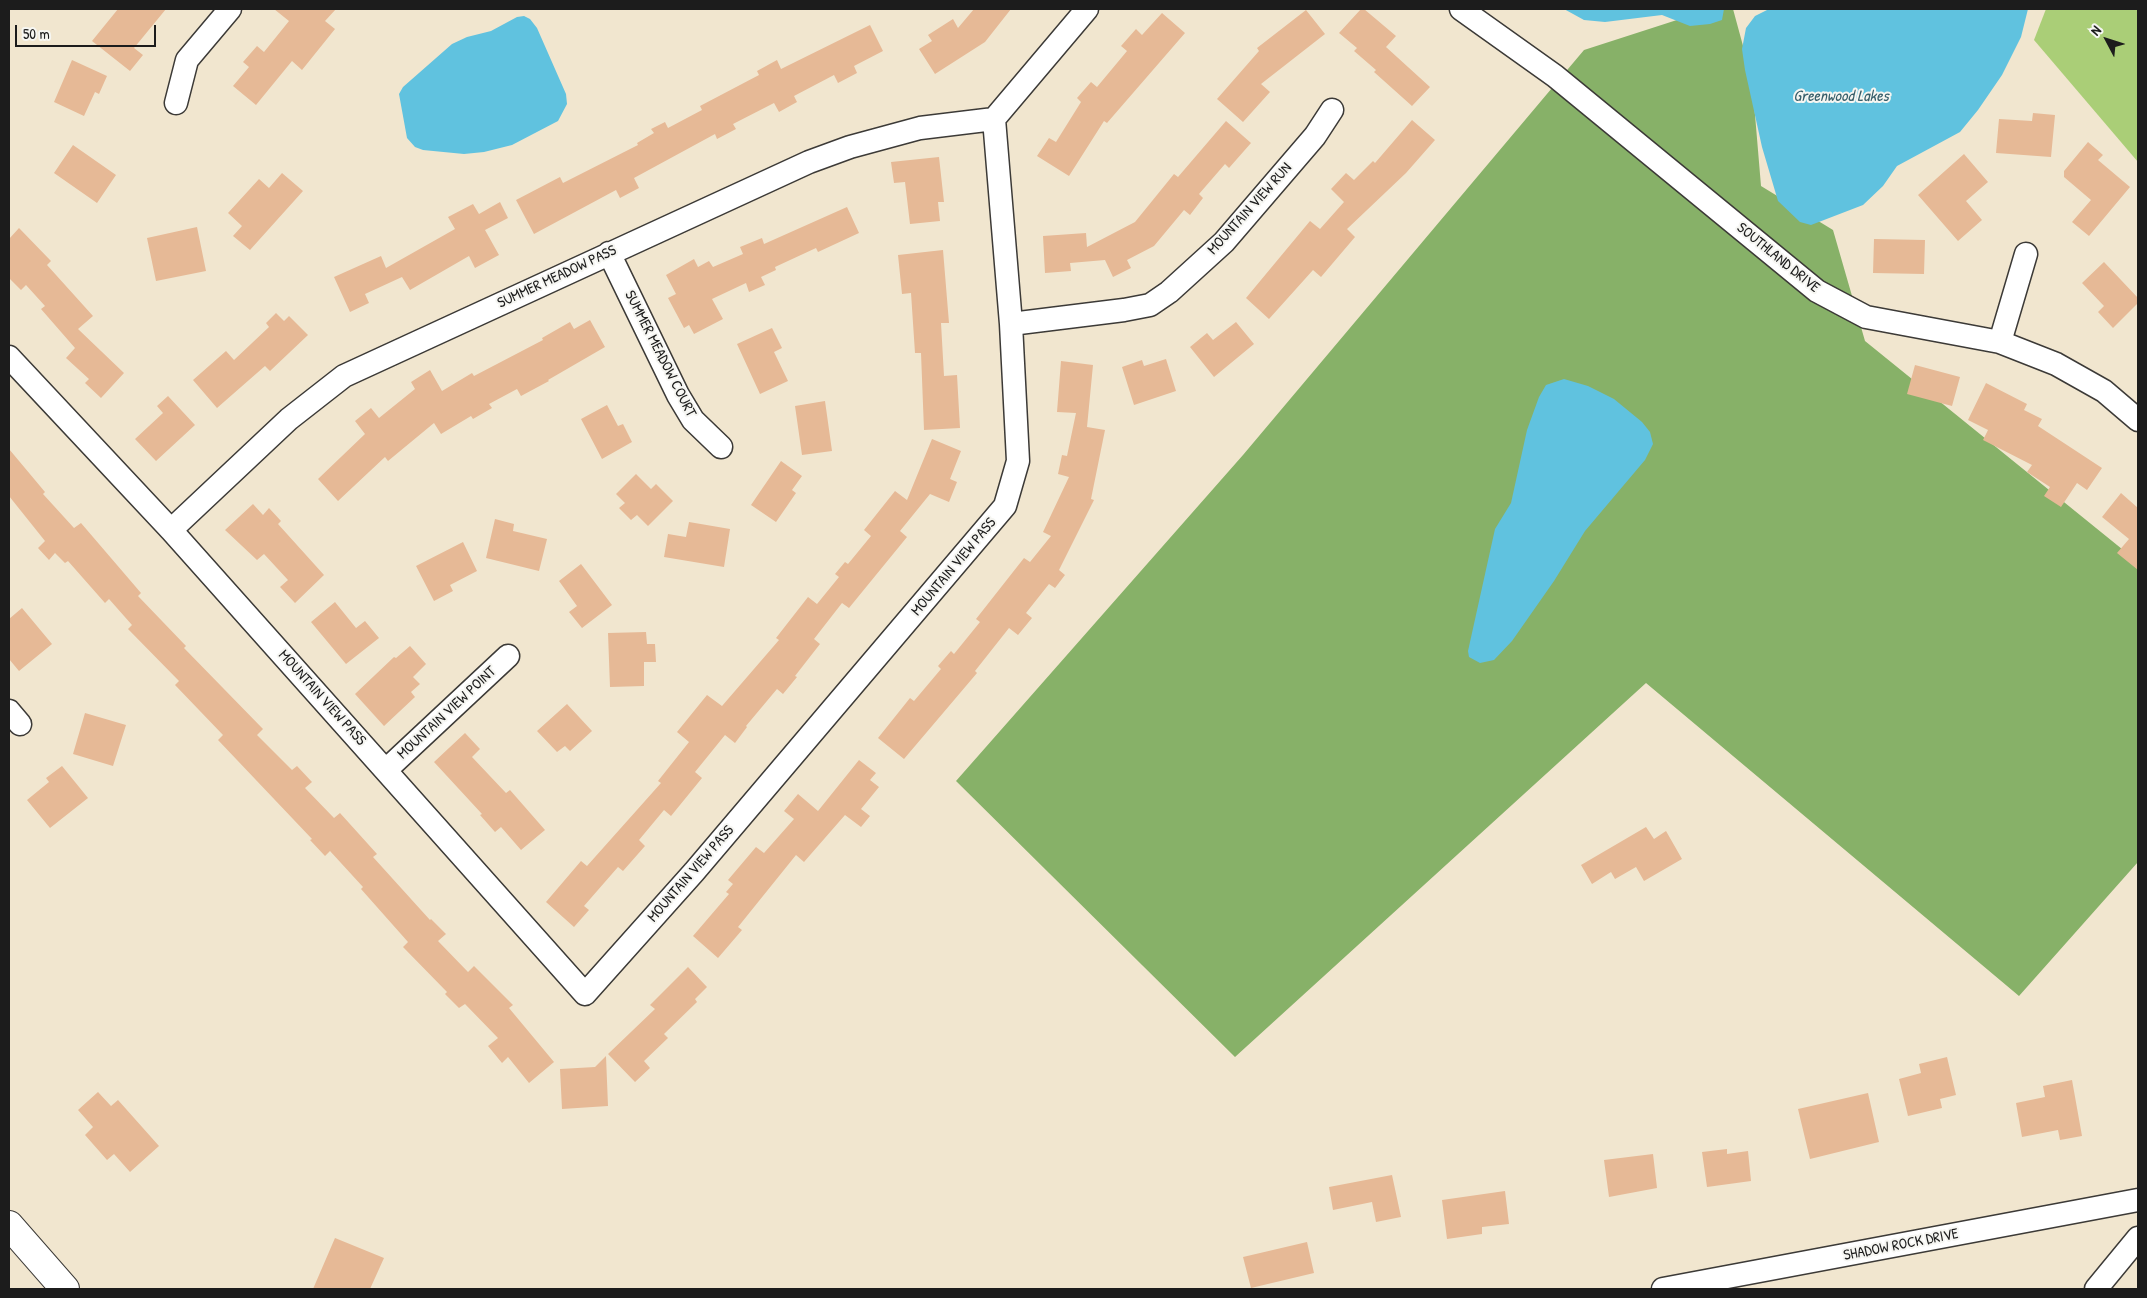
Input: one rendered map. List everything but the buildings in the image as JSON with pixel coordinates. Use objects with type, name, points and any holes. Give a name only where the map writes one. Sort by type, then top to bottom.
[{"type":"main road","points":[[9,1225],[65,1289]]},
{"type":"street","points":[[176,103],[187,60],[230,9]]},
{"type":"street","points":[[994,119],[1087,9]]},
{"type":"street","name":"SOUTHLAND DRIVE","points":[[1461,9],[1555,76],[1817,291],[1866,317],[2000,342],[2056,364],[2104,391],[2138,420]]},
{"type":"street","name":"MOUNTAIN VIEW RUN","points":[[1011,324],[1150,305],[1169,292],[1224,242],[1315,136],[1332,110]]},
{"type":"street","name":"SUMMER MEADOW PASS","points":[[171,530],[289,419],[344,376],[809,162],[850,147],[920,128],[994,119]]},
{"type":"street","name":"MOUNTAIN VIEW PASS","points":[[9,357],[171,530],[585,994],[694,872],[1005,506],[1018,461],[1011,324],[994,119]]},
{"type":"street","name":"SUMMER MEADOW COURT","points":[[609,253],[688,412],[702,430],[721,447]]},
{"type":"street","points":[[2000,342],[2026,254]]},
{"type":"street","name":"MOUNTAIN VIEW POINT","points":[[386,770],[508,656]]},
{"type":"street","name":"SHADOW ROCK DRIVE","points":[[1663,1289],[2138,1200]]},
{"type":"street","points":[[2096,1289],[2138,1238]]},
{"type":"green space","points":[[1698,9],[1733,9],[1752,79],[1761,186],[1833,230],[1865,341],[2138,562],[2138,862],[2019,996],[1646,683],[1235,1057],[956,781],[1243,455],[1584,50],[1680,19]]},
{"type":"green space","points":[[2046,9],[2138,9],[2138,162],[2034,40]]},
{"type":"water","points":[[1564,9],[1724,9],[1722,20],[1710,24],[1690,26],[1662,15],[1605,22],[1584,20]]},
{"type":"water","name":"Greenwood Lakes","points":[[1769,9],[2028,9],[2021,37],[2002,75],[1960,132],[1897,166],[1883,186],[1863,205],[1811,225],[1800,222],[1778,201],[1762,147],[1745,70],[1742,49],[1746,28],[1755,16]]},
{"type":"water","points":[[524,16],[530,19],[537,28],[566,94],[567,104],[558,121],[512,145],[484,152],[464,154],[423,150],[415,147],[407,138],[399,94],[403,87],[452,44],[467,37],[491,31],[517,17]]},
{"type":"water","points":[[1564,379],[1588,386],[1614,399],[1642,422],[1650,432],[1653,444],[1645,460],[1585,531],[1554,581],[1512,641],[1494,660],[1480,663],[1469,657],[1468,651],[1495,529],[1511,503],[1527,430],[1539,397],[1546,385]]}]
